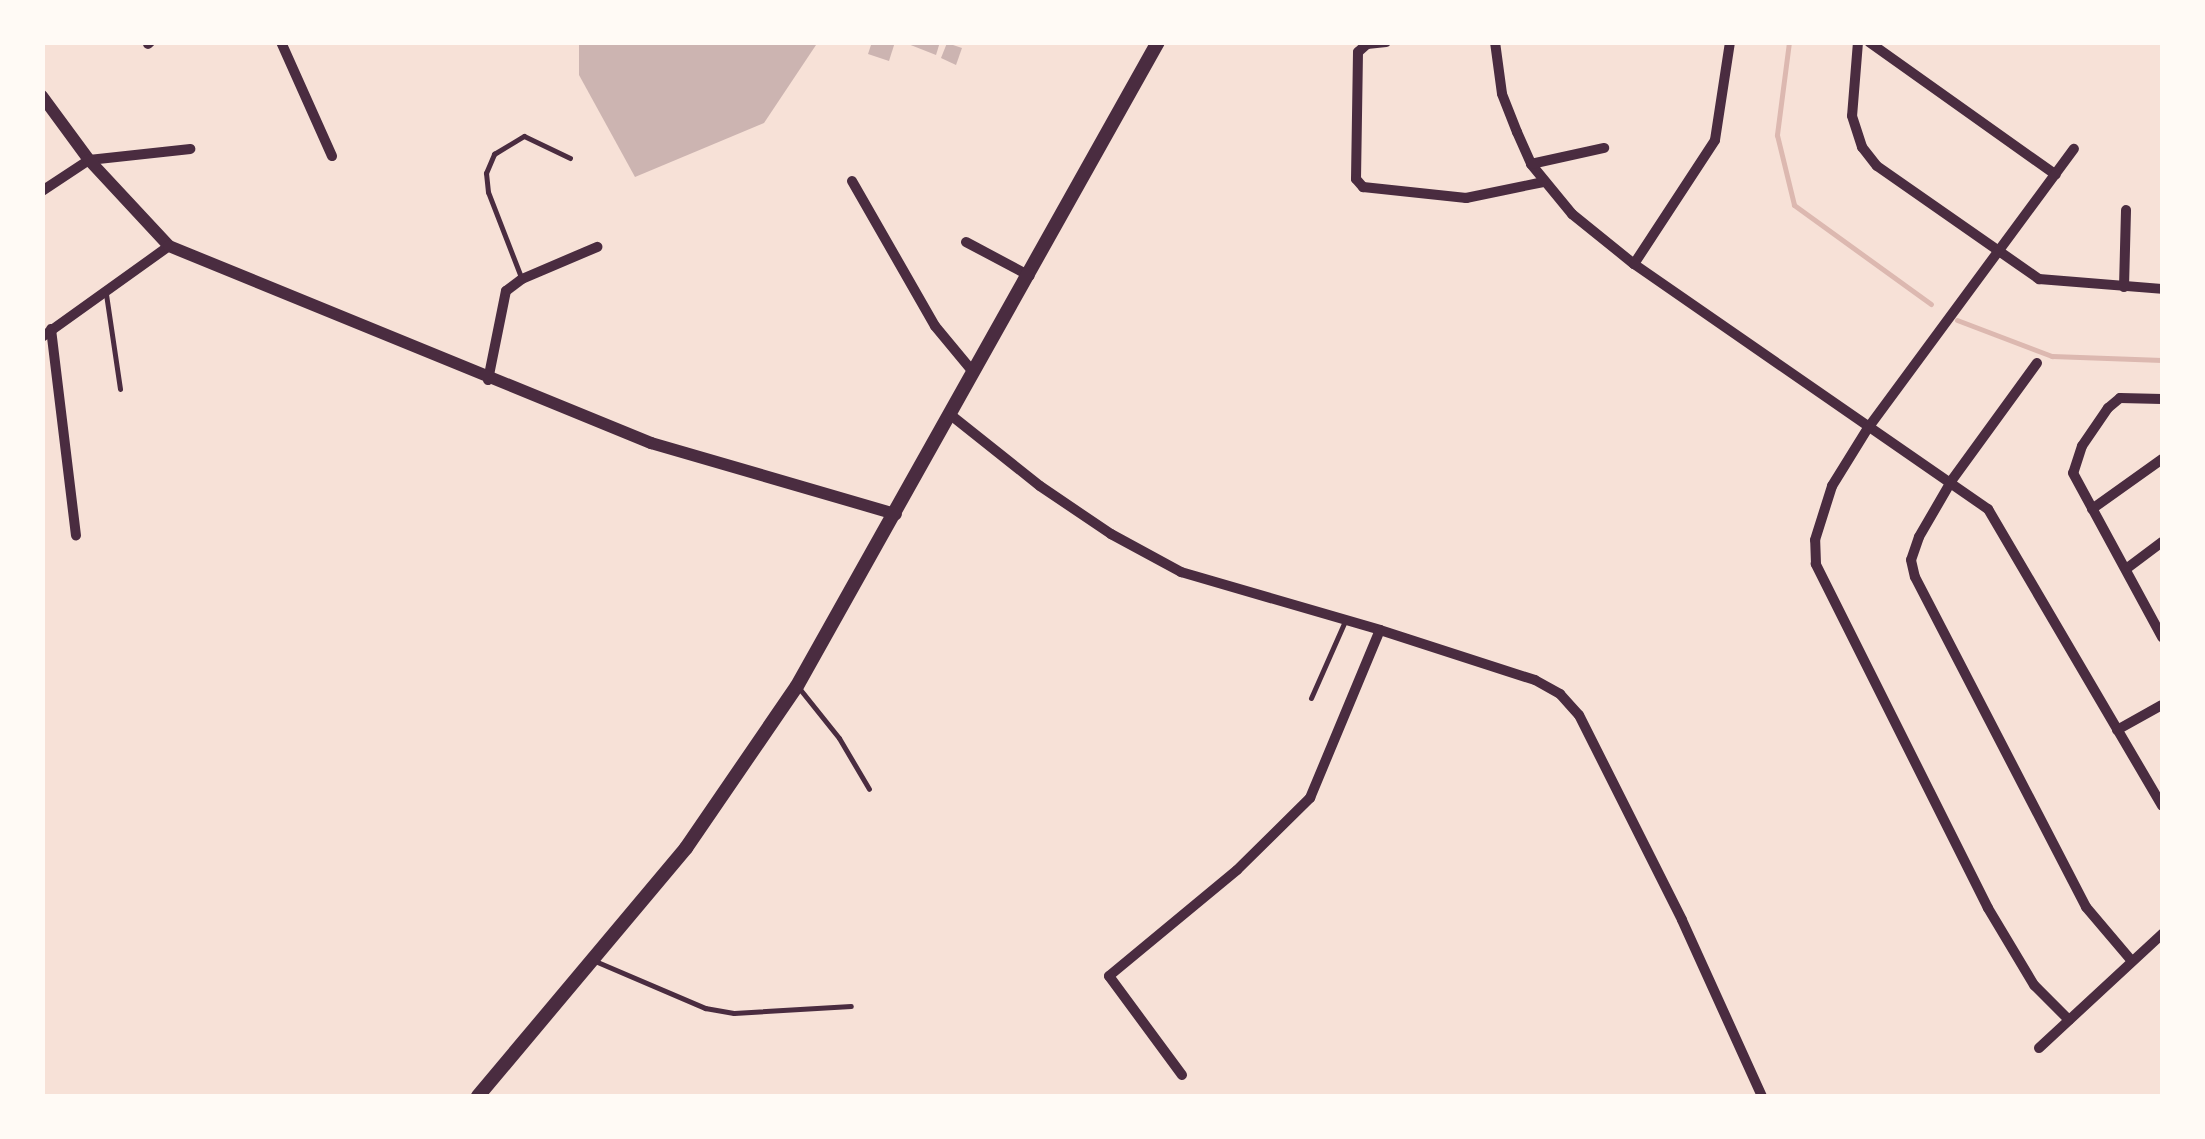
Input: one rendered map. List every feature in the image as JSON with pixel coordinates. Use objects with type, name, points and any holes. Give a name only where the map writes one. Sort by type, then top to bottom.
[{"type":"main road","points":[[478,1096],[686,848],[797,686],[976,374],[1158,42]]},
{"type":"street","points":[[281,42],[332,156]]},
{"type":"street","points":[[1386,42],[1367,44],[1358,52],[1356,179],[1363,187],[1466,198],[1543,182]]},
{"type":"street","points":[[1496,42],[1502,94],[1531,164],[1572,214],[1634,264],[1988,508],[2162,806]]},
{"type":"street","points":[[1634,264],[1716,140],[1730,42]]},
{"type":"street","points":[[1858,42],[1852,116],[1862,147],[1877,166],[2039,279],[2162,289]]},
{"type":"street","points":[[1869,42],[2056,175]]},
{"type":"street","points":[[42,96],[88,160],[169,246],[488,380],[651,443],[896,514]]},
{"type":"street","points":[[1531,164],[1604,148]]},
{"type":"street","points":[[42,190],[88,160],[190,149]]},
{"type":"street","points":[[2069,1020],[2034,985],[1995,922],[1816,564],[1815,540],[1832,486],[1868,428],[2074,149]]},
{"type":"street","points":[[852,180],[934,326],[976,374]]},
{"type":"street","points":[[2124,287],[2126,210]]},
{"type":"street","points":[[966,242],[1030,276]]},
{"type":"street","points":[[76,535],[46,333],[169,246]]},
{"type":"street","points":[[488,380],[506,291],[522,279],[597,247]]},
{"type":"street","points":[[2037,364],[1952,480],[1919,537],[1911,560],[1916,577],[2086,907],[2132,960]]},
{"type":"street","points":[[2161,630],[2073,473],[2082,446],[2120,398],[2162,400]]},
{"type":"street","points":[[952,416],[1054,496],[1111,534],[1181,572],[1380,630],[1535,680],[1560,694],[1579,715],[1682,920],[1762,1096]]},
{"type":"street","points":[[2092,509],[2162,459]]},
{"type":"street","points":[[2126,569],[2162,542]]},
{"type":"street","points":[[1182,1075],[1109,976],[1237,870],[1310,798],[1380,630]]},
{"type":"street","points":[[2117,730],[2162,704]]},
{"type":"street","points":[[2040,1048],[2162,934]]},
{"type":"lane","points":[[522,279],[493,212],[486,173],[494,154],[524,136],[570,158]]},
{"type":"lane","points":[[106,294],[120,389]]},
{"type":"lane","points":[[1310,698],[1345,621]]},
{"type":"lane","points":[[797,686],[839,738],[869,789]]},
{"type":"lane","points":[[594,960],[705,1008],[734,1013],[851,1006]]},
{"type":"building","points":[[579,42],[818,42],[764,123],[635,177],[579,75]]},
{"type":"building","points":[[872,42],[895,42],[889,61],[868,54]]},
{"type":"building","points":[[903,42],[940,42],[936,55]]},
{"type":"building","points":[[947,43],[962,48],[956,65],[941,58]]},
{"type":"waterway","points":[[1789,42],[1777,135],[1794,205],[1931,304]]},
{"type":"waterway","points":[[1957,320],[2052,356],[2162,360]]}]
